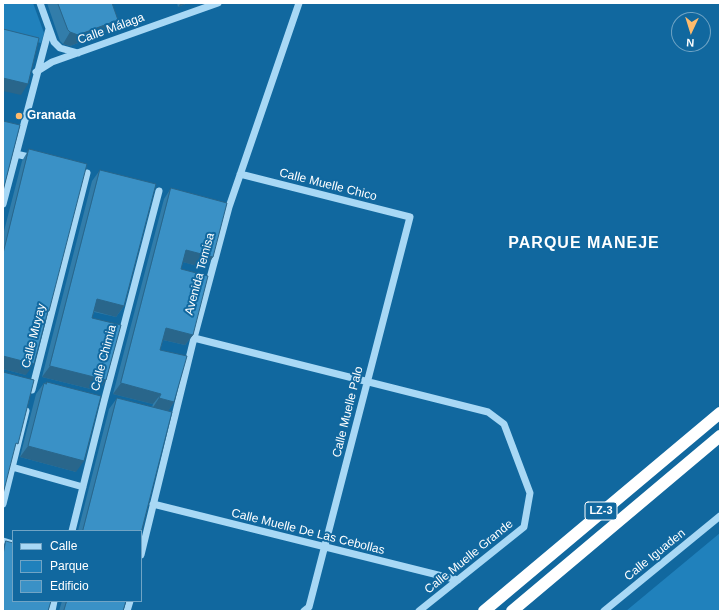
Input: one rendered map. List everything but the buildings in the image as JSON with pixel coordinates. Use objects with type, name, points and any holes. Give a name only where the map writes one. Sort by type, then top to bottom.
[{"type":"highway","name":"LZ-3","points":[[484,611],[720,413]]},
{"type":"highway","name":"LZ-3","points":[[512,611],[720,436]]},
{"type":"street","points":[[40,3],[54,42],[60,48],[78,53]]},
{"type":"street","name":"Calle Málaga","points":[[36,72],[52,62],[218,3]]},
{"type":"street","name":"Avenida Temisa","points":[[142,551],[171,419],[194,338],[225,207],[240,174],[299,3]]},
{"type":"street","points":[[3,204],[36,72],[40,46],[49,30]]},
{"type":"street","points":[[16,154],[37,160]]},
{"type":"street","name":"Calle Muyay","points":[[3,504],[87,173]]},
{"type":"street","name":"Calle Muelle Chico","points":[[240,174],[410,217]]},
{"type":"street","name":"Calle Chimia","points":[[72,530],[159,190]]},
{"type":"street","name":"Calle Muelle Palo","points":[[304,611],[309,607],[410,217]]},
{"type":"street","points":[[194,338],[367,382]]},
{"type":"street","name":"Calle Muelle Grande","points":[[367,382],[488,412],[504,424],[530,493],[524,527],[419,611]]},
{"type":"street","points":[[12,467],[82,488]]},
{"type":"street","name":"Calle Muelle De Las Cebollas","points":[[153,504],[458,580]]},
{"type":"street","name":"Calle Iguaden","points":[[604,611],[720,516]]},
{"type":"green space","points":[[3,3],[33,3],[44,33],[41,43],[3,34]]},
{"type":"green space","points":[[720,533],[720,611],[626,611]]},
{"type":"place","name":"Granada","points":[[19,116]]},
{"type":"district","name":"PARQUE MANEJE","points":[[584,244]]}]
